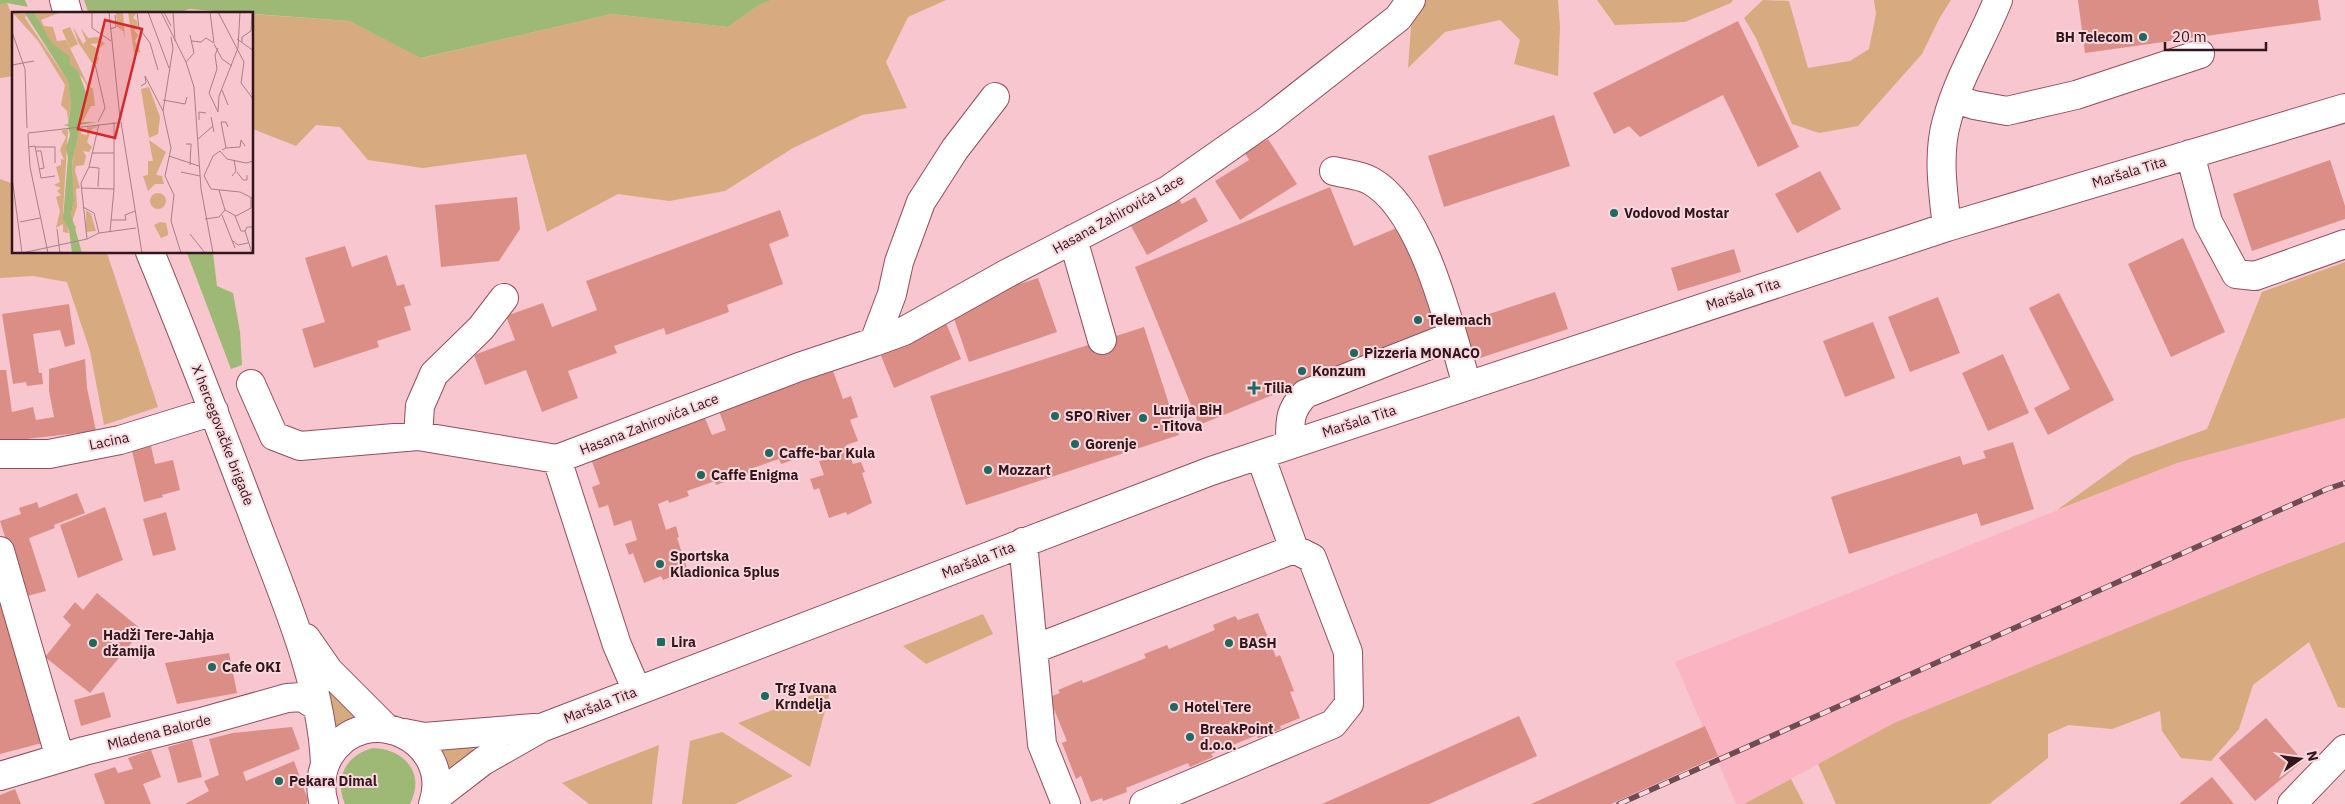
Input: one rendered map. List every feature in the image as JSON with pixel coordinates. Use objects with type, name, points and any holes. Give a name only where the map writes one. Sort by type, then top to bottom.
[{"type":"street","points":[[1947,227],[1942,188],[1942,153],[1947,120],[1998,0]]},
{"type":"street","name":"Hasana Zahirovića Lace","points":[[251,384],[274,436],[300,446],[418,436],[520,455],[557,459],[799,367],[904,331],[1073,239],[1168,190],[1268,120],[1404,9]]},
{"type":"street","points":[[1955,98],[1974,105],[2007,111],[2076,95],[2200,54]]},
{"type":"street","points":[[874,342],[892,294],[899,262],[921,202],[995,97]]},
{"type":"street","name":"Maršala Tita","points":[[434,801],[483,761],[540,728],[1211,471],[1947,227],[2345,108]]},
{"type":"street","points":[[2190,154],[2208,222],[2236,274],[2255,276],[2345,244]]},
{"type":"street","points":[[1334,171],[1370,180],[1386,192],[1409,221],[1436,284],[1467,385]]},
{"type":"street","points":[[1073,239],[1102,340]]},
{"type":"street","name":"X hercegovačke brigade","points":[[151,254],[294,619],[324,743],[325,764],[321,783],[323,803]]},
{"type":"street","points":[[418,436],[420,406],[434,374],[481,328],[504,298]]},
{"type":"street","points":[[1290,444],[1290,424],[1294,406],[1306,394],[1452,336]]},
{"type":"street","name":"Lacina","points":[[0,454],[49,454],[120,440],[214,412]]},
{"type":"street","points":[[1260,455],[1326,634]]},
{"type":"street","points":[[557,459],[617,645],[637,691]]},
{"type":"street","points":[[1023,542],[1042,744],[1066,804]]},
{"type":"street","points":[[1034,648],[1294,549],[1312,558],[1348,652],[1349,704],[1333,724],[1144,804]]},
{"type":"street","points":[[0,551],[60,758]]},
{"type":"street","name":"X hercegovačke brigade","points":[[294,619],[329,671],[395,731],[420,745],[431,760],[436,778],[434,801]]},
{"type":"street","name":"Mladena Balorde","points":[[0,776],[60,758],[287,698],[302,697],[316,706]]},
{"type":"street","name":"Maršala Tita","points":[[325,764],[334,748],[349,736],[367,729],[395,731],[424,737],[540,728]]},
{"type":"street","points":[[2292,804],[2345,748]]},
{"type":"shaded area","points":[[0,0],[772,0],[759,5],[728,27],[612,14],[421,58],[349,21],[254,14],[254,12],[189,9],[181,12],[54,12],[7,3],[0,5]]},
{"type":"shaded area","points":[[772,0],[946,0],[908,17],[886,62],[907,108],[862,115],[793,148],[725,191],[669,201],[618,194],[547,232],[526,154],[423,168],[368,160],[340,127],[316,125],[296,146],[254,129],[254,14],[349,21],[422,58],[612,14],[728,27],[759,5]]},
{"type":"shaded area","points":[[1413,0],[1558,0],[1560,27],[1558,76],[1514,64],[1520,40],[1500,20],[1445,32],[1408,68]]},
{"type":"shaded area","points":[[1597,0],[1733,0],[1731,3],[1685,22],[1615,25]]},
{"type":"shaded area","points":[[1763,0],[1789,1],[1808,68],[1850,61],[1869,49],[1876,14],[1874,0],[1951,0],[1939,19],[1922,54],[1858,126],[1819,133],[1792,124],[1756,38],[1744,18]]},
{"type":"shaded area","points":[[7,3],[12,16],[12,76],[0,78],[0,5]]},
{"type":"shaded area","points":[[0,179],[12,183],[12,254],[107,254],[158,407],[104,425],[90,351],[67,282],[33,276],[0,278]]},
{"type":"shaded area","points":[[187,254],[213,254],[217,286],[233,293],[240,332],[242,365],[231,369]]},
{"type":"shaded area","points":[[2345,262],[2345,418],[2177,463],[2057,510],[2131,457],[2207,429],[2262,292]]},
{"type":"shaded area","points":[[2345,418],[2345,542],[2270,570],[1894,723],[1744,804],[1736,804],[1675,662],[2177,463]]},
{"type":"shaded area","points":[[2345,542],[2345,708],[2338,707],[2309,642],[2253,685],[2239,729],[2211,761],[2181,758],[2162,731],[2160,711],[2112,729],[2069,725],[2048,734],[2048,758],[1989,804],[1836,804],[1818,764],[1894,723],[2270,570]]},
{"type":"shaded area","points":[[983,614],[993,634],[926,664],[903,646]]},
{"type":"shaded area","points":[[315,657],[376,724],[328,752]]},
{"type":"shaded area","points":[[831,688],[810,767],[738,723]]},
{"type":"shaded area","points":[[722,732],[793,776],[735,804],[682,804],[690,741]]},
{"type":"shaded area","points":[[469,739],[477,760],[439,790],[425,742]]},
{"type":"shaded area","points":[[659,745],[652,804],[589,804],[562,783]]},
{"type":"shaded area","points":[[373,748],[384,749],[394,753],[403,758],[409,765],[415,782],[410,804],[345,804],[341,785],[345,769],[356,756]]},
{"type":"shaded area","points":[[1791,779],[1804,804],[1744,804]]},
{"type":"pier","points":[[25,0],[84,0],[88,12],[40,12],[29,10]]},
{"type":"building","name":"BH Telecom","points":[[2078,0],[2318,0],[2321,20],[2085,53]]},
{"type":"building","points":[[1738,21],[1799,147],[1758,167],[1723,95],[1640,137],[1629,126],[1614,134],[1593,93]]},
{"type":"building","points":[[1554,115],[1570,166],[1444,207],[1428,156]]},
{"type":"building","points":[[1268,139],[1297,184],[1240,220],[1215,181],[1249,160],[1245,153]]},
{"type":"building","points":[[2330,160],[2345,206],[2345,219],[2252,251],[2233,194]]},
{"type":"building","points":[[1820,171],[1841,209],[1797,233],[1775,194]]},
{"type":"building","points":[[1330,187],[1354,246],[1399,227],[1440,327],[1199,425],[1135,267]]},
{"type":"building","points":[[517,197],[520,229],[499,261],[441,267],[435,205]]},
{"type":"building","points":[[1195,197],[1208,221],[1147,255],[1131,226],[1179,199],[1182,204]]},
{"type":"building","points":[[780,210],[789,236],[769,244],[783,284],[727,305],[729,312],[666,335],[664,328],[614,346],[617,353],[568,371],[578,398],[542,412],[526,370],[485,385],[474,355],[515,340],[506,316],[543,303],[552,327],[597,310],[586,281]]},
{"type":"building","points":[[2183,238],[2225,332],[2171,357],[2128,264]]},
{"type":"building","points":[[345,246],[352,267],[387,255],[397,286],[404,284],[411,305],[404,307],[411,330],[377,341],[379,347],[314,368],[302,329],[325,322],[305,258]]},
{"type":"building","points":[[1734,249],[1741,272],[1678,291],[1671,268]]},
{"type":"building","points":[[1038,278],[1057,332],[969,362],[950,307]]},
{"type":"building","points":[[1555,292],[1568,329],[1471,361],[1459,324]]},
{"type":"building","points":[[2059,293],[2114,400],[2048,435],[2034,408],[2070,389],[2029,308]]},
{"type":"building","points":[[1938,297],[1960,353],[1910,372],[1888,317]]},
{"type":"building","points":[[69,304],[75,344],[65,347],[60,330],[33,334],[39,373],[42,373],[43,384],[27,386],[26,382],[13,384],[2,314]]},
{"type":"building","points":[[944,318],[961,359],[894,388],[877,346]]},
{"type":"building","points":[[1873,322],[1895,378],[1845,397],[1823,341]]},
{"type":"building","name":"SPO River","points":[[1144,327],[1179,435],[966,505],[930,396]]},
{"type":"building","points":[[2003,354],[2029,413],[1988,431],[1962,373]]},
{"type":"building","points":[[85,359],[87,388],[96,431],[0,442],[0,370],[6,370],[12,412],[33,407],[36,420],[54,417],[49,391],[49,369]]},
{"type":"building","points":[[833,371],[843,399],[851,396],[858,417],[850,420],[858,441],[846,445],[853,464],[861,462],[865,472],[862,473],[872,503],[847,515],[846,512],[829,518],[819,488],[814,490],[810,479],[824,475],[819,461],[823,460],[821,452],[781,464],[779,459],[750,469],[751,472],[741,475],[741,472],[726,477],[727,481],[716,485],[715,481],[687,491],[689,496],[669,503],[668,500],[658,504],[666,530],[676,526],[679,537],[677,538],[687,568],[676,572],[677,575],[663,580],[661,576],[644,583],[633,553],[629,555],[625,544],[637,540],[631,520],[614,526],[608,505],[599,508],[592,487],[600,484],[590,456],[704,416],[712,435],[726,430],[719,411]]},
{"type":"building","points":[[2013,442],[2034,509],[1981,526],[1977,513],[1849,554],[1831,497],[1960,456],[1963,465],[1986,458],[1983,451]]},
{"type":"building","points":[[151,446],[155,464],[173,460],[180,490],[144,502],[132,451]]},
{"type":"building","points":[[77,493],[85,513],[54,525],[55,528],[29,538],[46,591],[24,597],[0,521],[21,514],[19,508],[37,502],[39,508]]},
{"type":"building","points":[[105,507],[123,560],[78,578],[60,525]]},
{"type":"building","points":[[166,512],[176,550],[153,556],[143,519]]},
{"type":"building","points":[[0,582],[46,742],[0,754]]},
{"type":"building","name":"Hadži Tere-Jahja džamija","points":[[97,593],[142,630],[90,693],[45,657],[71,625],[63,617],[75,602],[83,610]]},
{"type":"building","name":"Hotel Tere","points":[[1258,613],[1276,657],[1280,655],[1294,691],[1290,692],[1300,718],[1280,726],[1281,729],[1258,738],[1257,735],[1211,754],[1213,757],[1190,767],[1188,763],[1126,788],[1127,792],[1103,801],[1102,798],[1091,802],[1081,776],[1076,779],[1062,743],[1067,741],[1049,697],[1060,693],[1058,690],[1082,680],[1083,683],[1146,658],[1144,654],[1167,645],[1169,649],[1215,630],[1213,625],[1235,616],[1238,620]]},
{"type":"building","points":[[229,653],[237,693],[177,704],[165,663]]},
{"type":"building","points":[[104,692],[111,717],[81,726],[74,700]]},
{"type":"building","points":[[1519,716],[1537,756],[1429,804],[1322,804]]},
{"type":"building","points":[[2266,718],[2303,761],[2255,801],[2219,758]]},
{"type":"building","points":[[1705,726],[1718,756],[1611,804],[1531,804]]},
{"type":"building","points":[[292,727],[300,749],[243,772],[246,781],[294,761],[308,800],[306,804],[185,804],[209,791],[204,781],[219,775],[209,739],[233,733]]},
{"type":"building","points":[[192,740],[202,777],[178,783],[168,747]]},
{"type":"building","points":[[151,750],[161,777],[143,784],[151,804],[105,804],[94,774],[115,767],[118,773],[133,769],[128,758]]},
{"type":"building","points":[[2212,777],[2234,804],[2179,804]]},
{"type":"building","points":[[15,789],[21,804],[0,804],[0,795]]},
{"type":"railway","points":[[1619,804],[2327,489],[2345,483]]},
{"type":"place","name":"BH Telecom","points":[[2143,37]]},
{"type":"place","name":"Vodovod Mostar","points":[[1614,213]]},
{"type":"place","name":"Telemach","points":[[1418,320]]},
{"type":"place","name":"Pizzeria MONACO","points":[[1354,353]]},
{"type":"place","name":"Konzum","points":[[1302,371]]},
{"type":"place","name":"Tilia","points":[[1254,388]]},
{"type":"place","name":"SPO River","points":[[1055,416]]},
{"type":"place","name":"Lutrija BiH - Titova","points":[[1143,418]]},
{"type":"place","name":"Gorenje","points":[[1075,444]]},
{"type":"place","name":"Caffe-bar Kula","points":[[769,453]]},
{"type":"place","name":"Mozzart","points":[[988,470]]},
{"type":"place","name":"Caffe Enigma","points":[[701,475]]},
{"type":"place","name":"Sportska Kladionica 5plus","points":[[660,564]]},
{"type":"place","name":"Lira","points":[[661,642]]},
{"type":"place","name":"Hadži Tere-Jahja džamija","points":[[93,643]]},
{"type":"place","name":"BASH","points":[[1229,643]]},
{"type":"place","name":"Cafe OKI","points":[[212,667]]},
{"type":"place","name":"Trg Ivana Krndelja","points":[[765,696]]},
{"type":"place","name":"Hotel Tere","points":[[1174,707]]},
{"type":"place","name":"BreakPoint d.o.o.","points":[[1190,737]]},
{"type":"place","name":"Pekara Dimal","points":[[279,781]]}]
